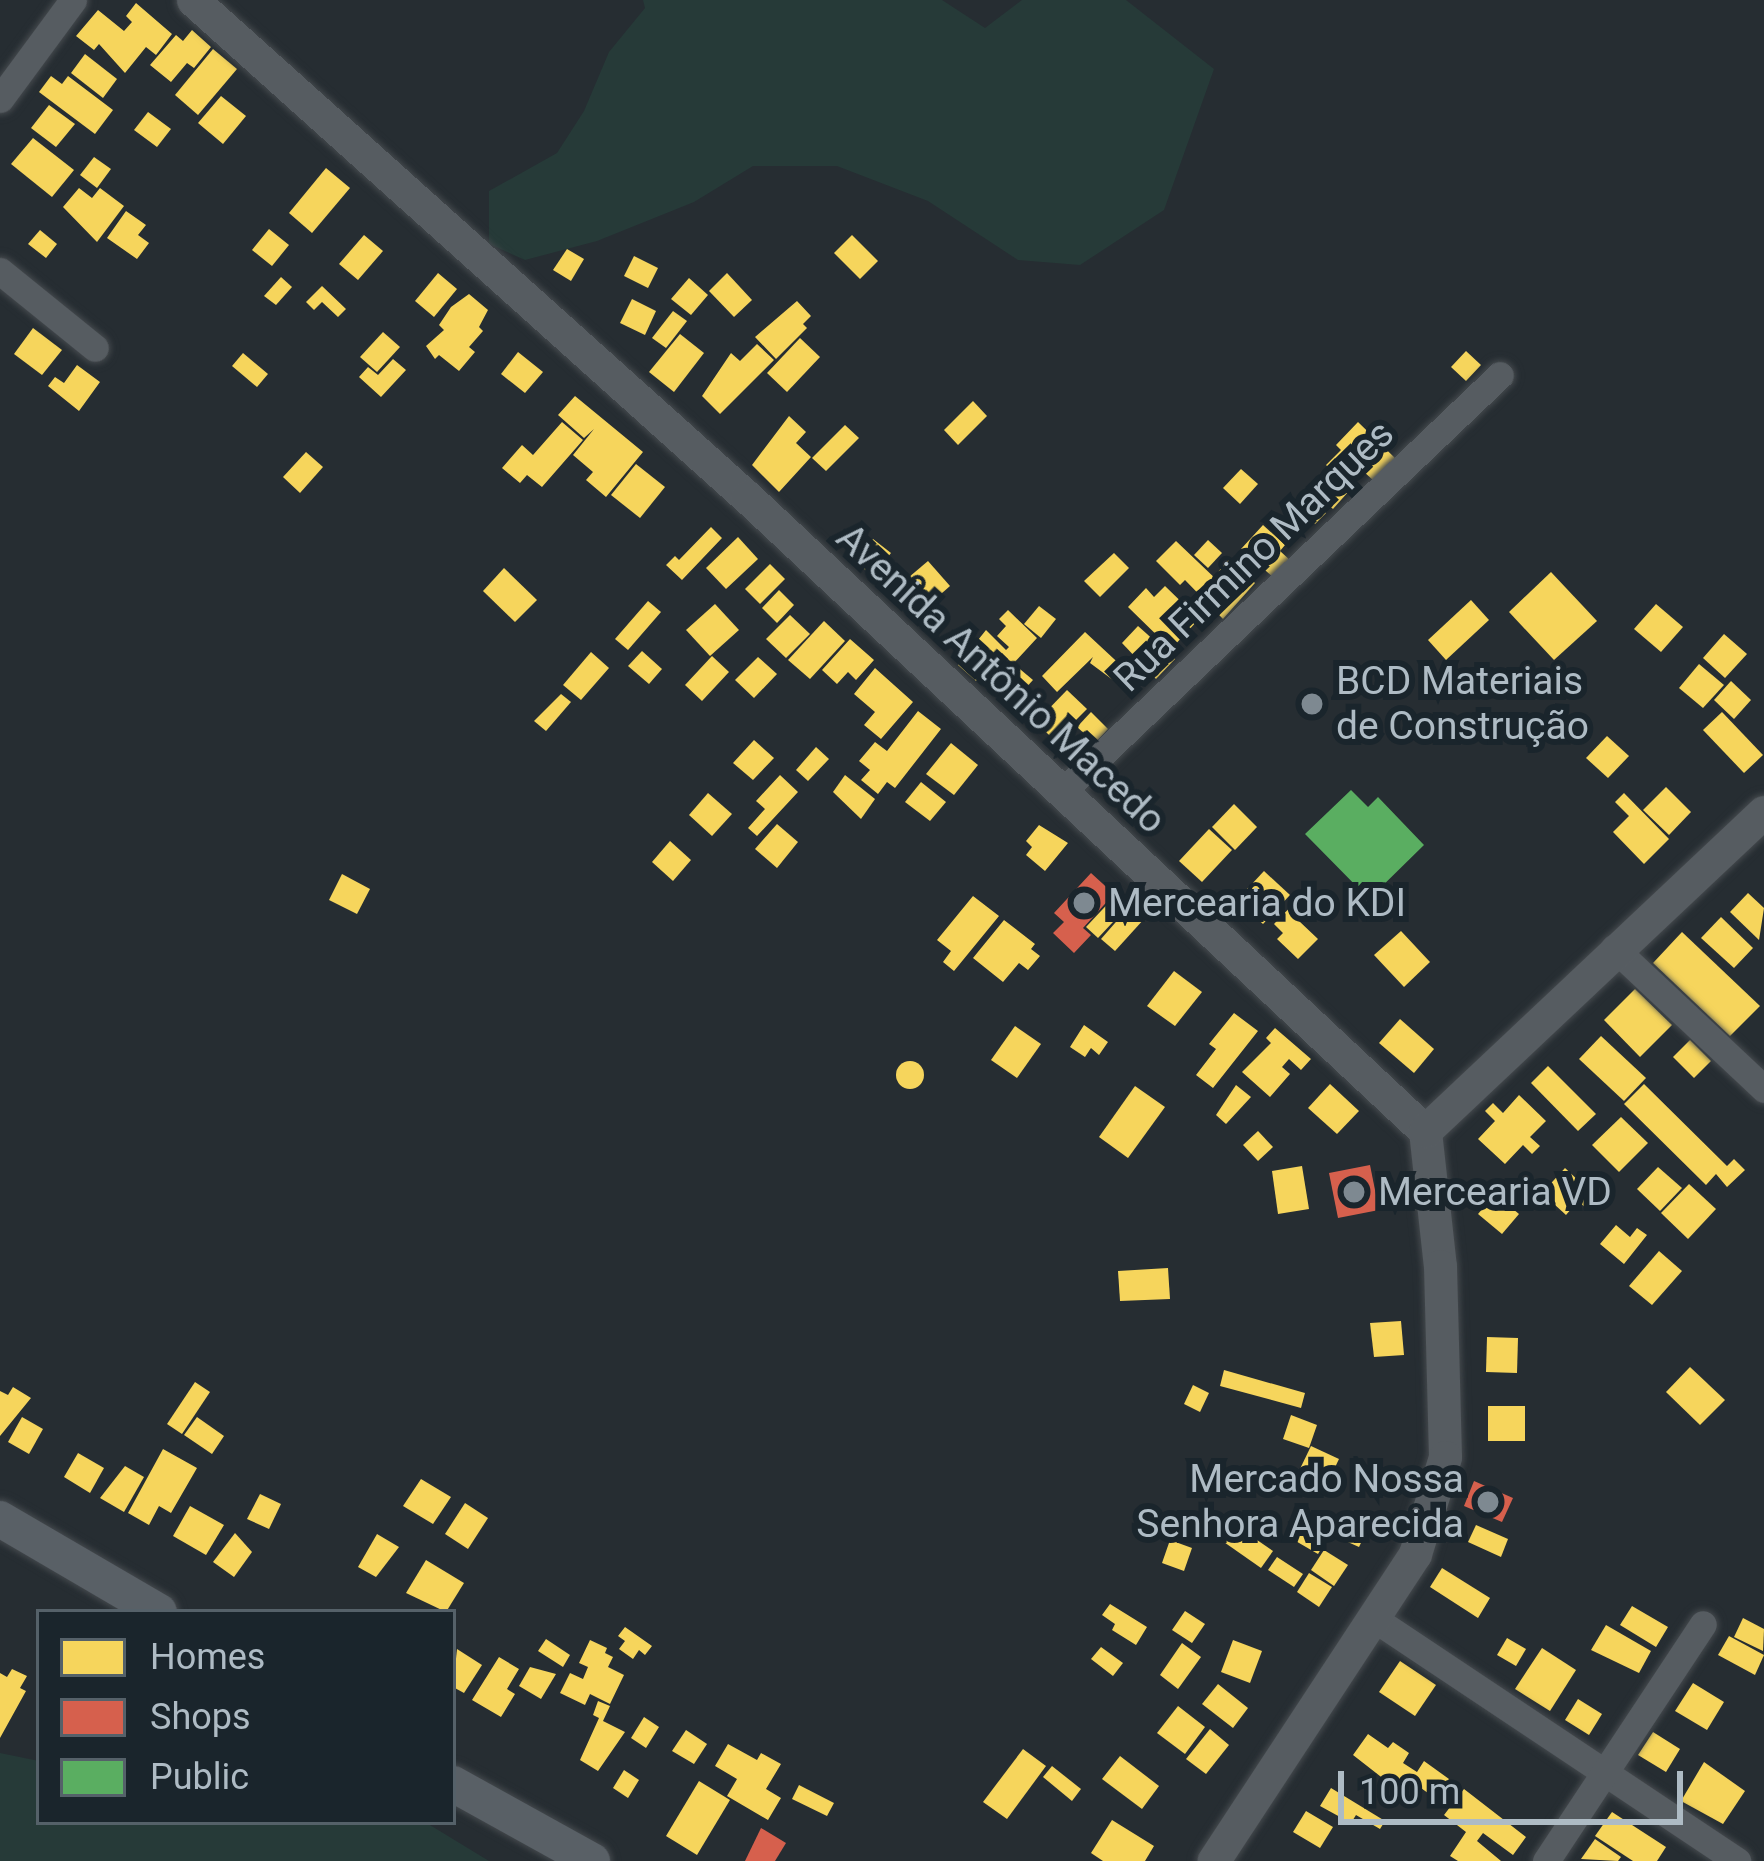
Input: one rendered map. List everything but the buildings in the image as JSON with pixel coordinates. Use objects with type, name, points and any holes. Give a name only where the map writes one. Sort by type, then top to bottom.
[{"type":"main road","points":[[0,1519],[154,1609]]},
{"type":"main road","points":[[456,1786],[592,1861]]},
{"type":"street","points":[[0,99],[73,0]]},
{"type":"street","name":"Avenida Antônio Macedo","points":[[193,0],[747,497],[1424,1131]]},
{"type":"street","points":[[0,271],[95,348]]},
{"type":"street","name":"Rua Firmino Marques","points":[[1061,793],[1500,375]]},
{"type":"street","points":[[1213,1861],[1415,1554],[1445,1457],[1440,1266],[1424,1131],[1764,812]]},
{"type":"street","points":[[1614,948],[1764,1089]]},
{"type":"street","points":[[1372,1618],[1737,1861]]},
{"type":"street","points":[[1546,1861],[1703,1624]]},
{"type":"green space","points":[[643,0],[942,0],[985,28],[1022,0],[1126,0],[1214,69],[1164,210],[1080,265],[1018,260],[928,201],[837,166],[753,166],[694,202],[597,241],[525,260],[489,244],[489,191],[557,153],[584,111],[609,52],[645,8]]},
{"type":"green space","points":[[0,1753],[36,1760],[36,1825],[430,1825],[489,1861],[0,1861]]},
{"type":"place","name":"BCD Materiais de Construção","points":[[1312,704]]},
{"type":"place","name":"Mercearia do KDI","points":[[1084,903]]},
{"type":"place","name":"Mercearia VD","points":[[1354,1192]]},
{"type":"place","name":"Mercado Nossa Senhora Aparecida","points":[[1488,1502]]}]
